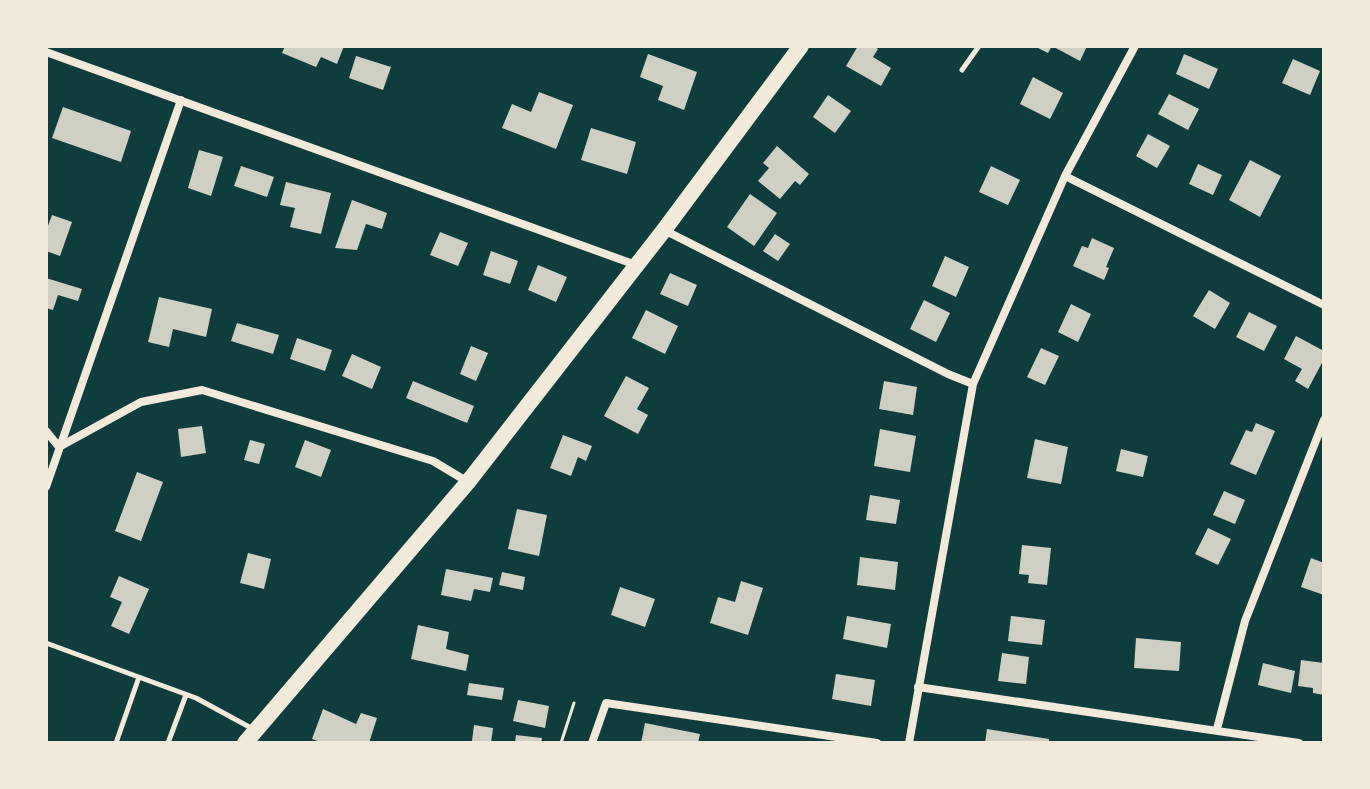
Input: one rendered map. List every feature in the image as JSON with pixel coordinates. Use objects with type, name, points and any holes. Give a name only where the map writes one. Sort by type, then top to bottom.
[{"type":"main road","points":[[250,737],[468,482],[664,230],[801,46]]},
{"type":"street","points":[[909,743],[973,384],[1065,176],[1135,46]]},
{"type":"street","points":[[46,52],[636,265]]},
{"type":"street","points":[[46,487],[181,100]]},
{"type":"street","points":[[1065,176],[1324,305]]},
{"type":"street","points":[[664,230],[973,384]]},
{"type":"street","points":[[59,447],[141,402],[202,390],[433,461],[468,482]]},
{"type":"street","points":[[1217,729],[1245,621],[1324,420]]},
{"type":"street","points":[[46,431],[59,447]]},
{"type":"street","points":[[918,687],[1299,743]]},
{"type":"street","points":[[592,743],[606,703],[877,743]]},
{"type":"lane","points":[[962,70],[979,46]]},
{"type":"lane","points":[[46,643],[217,708],[250,737]]},
{"type":"lane","points":[[116,743],[139,677]]},
{"type":"lane","points":[[168,743],[186,695]]},
{"type":"path","points":[[561,743],[574,703]]},
{"type":"building","points":[[285,46],[344,46],[337,64],[321,57],[316,67],[282,53]]},
{"type":"building","points":[[858,46],[878,49],[873,57],[891,68],[881,86],[846,66]]},
{"type":"building","points":[[1034,46],[1052,46],[1048,53]]},
{"type":"building","points":[[1052,46],[1087,46],[1080,61]]},
{"type":"building","points":[[648,54],[697,72],[684,110],[658,100],[663,86],[640,77]]},
{"type":"building","points":[[1184,54],[1218,69],[1209,89],[1176,74]]},
{"type":"building","points":[[356,56],[391,67],[383,90],[349,78]]},
{"type":"building","points":[[1293,59],[1320,71],[1310,95],[1282,83]]},
{"type":"building","points":[[1033,77],[1063,93],[1050,119],[1020,104]]},
{"type":"building","points":[[539,92],[573,105],[556,149],[502,128],[512,104],[531,112]]},
{"type":"building","points":[[1169,94],[1199,109],[1188,130],[1158,114]]},
{"type":"building","points":[[828,95],[851,111],[835,133],[813,117]]},
{"type":"building","points":[[63,107],[131,131],[121,162],[52,138]]},
{"type":"building","points":[[591,128],[636,142],[627,174],[581,160]]},
{"type":"building","points":[[1148,134],[1170,146],[1157,168],[1136,156]]},
{"type":"building","points":[[777,146],[809,174],[800,185],[795,181],[780,199],[758,181],[769,168],[763,163]]},
{"type":"building","points":[[199,150],[223,157],[211,196],[188,188]]},
{"type":"building","points":[[1250,160],[1281,176],[1260,217],[1229,200]]},
{"type":"building","points":[[1198,164],[1222,175],[1213,195],[1189,184]]},
{"type":"building","points":[[241,166],[274,177],[267,197],[234,186]]},
{"type":"building","points":[[991,166],[1020,180],[1008,205],[979,192]]},
{"type":"building","points":[[286,182],[331,193],[321,234],[290,227],[295,208],[280,205]]},
{"type":"building","points":[[750,194],[777,213],[754,246],[727,227]]},
{"type":"building","points":[[352,200],[387,213],[382,229],[366,224],[357,250],[335,248]]},
{"type":"building","points":[[52,215],[72,222],[60,256],[46,251],[46,231]]},
{"type":"building","points":[[440,232],[468,243],[458,266],[430,255]]},
{"type":"building","points":[[775,234],[790,244],[778,261],[763,251]]},
{"type":"building","points":[[1092,238],[1114,248],[1104,280],[1073,266],[1082,246],[1088,248]]},
{"type":"building","points":[[491,251],[518,261],[510,284],[483,275]]},
{"type":"building","points":[[945,256],[969,267],[956,297],[932,286]]},
{"type":"building","points":[[538,265],[567,277],[556,302],[528,290]]},
{"type":"building","points":[[670,273],[697,285],[688,306],[660,294]]},
{"type":"building","points":[[46,278],[82,289],[78,301],[58,295],[53,310],[46,308]]},
{"type":"building","points":[[1209,290],[1230,303],[1215,329],[1193,316]]},
{"type":"building","points":[[159,297],[212,309],[206,337],[173,329],[169,347],[148,342]]},
{"type":"building","points":[[924,300],[950,313],[936,342],[910,329]]},
{"type":"building","points":[[1071,304],[1091,314],[1078,342],[1058,332]]},
{"type":"building","points":[[646,310],[678,326],[665,354],[632,338]]},
{"type":"building","points":[[1249,312],[1277,326],[1264,351],[1236,337]]},
{"type":"building","points":[[237,323],[279,335],[273,354],[231,341]]},
{"type":"building","points":[[1296,336],[1324,351],[1324,359],[1308,389],[1295,381],[1302,369],[1284,359]]},
{"type":"building","points":[[297,338],[332,350],[325,371],[290,359]]},
{"type":"building","points":[[471,346],[488,353],[476,381],[460,374]]},
{"type":"building","points":[[1041,348],[1059,356],[1045,385],[1027,377]]},
{"type":"building","points":[[352,354],[381,367],[372,389],[342,376]]},
{"type":"building","points":[[626,376],[649,388],[637,409],[648,415],[638,434],[604,416]]},
{"type":"building","points":[[413,381],[474,406],[467,423],[406,398]]},
{"type":"building","points":[[884,381],[917,387],[913,415],[879,409]]},
{"type":"building","points":[[1256,423],[1275,431],[1256,475],[1230,464],[1246,430],[1252,432]]},
{"type":"building","points":[[202,426],[206,453],[181,457],[178,429]]},
{"type":"building","points":[[880,429],[916,436],[910,472],[874,466]]},
{"type":"building","points":[[563,435],[592,446],[586,461],[578,457],[571,476],[550,468]]},
{"type":"building","points":[[1035,439],[1068,447],[1061,484],[1027,478]]},
{"type":"building","points":[[250,440],[265,444],[259,464],[244,460]]},
{"type":"building","points":[[305,440],[331,450],[321,477],[295,467]]},
{"type":"building","points":[[1121,449],[1148,456],[1143,477],[1116,471]]},
{"type":"building","points":[[137,472],[163,482],[141,541],[115,531]]},
{"type":"building","points":[[1224,491],[1245,500],[1235,524],[1213,515]]},
{"type":"building","points":[[870,495],[900,500],[896,524],[866,520]]},
{"type":"building","points":[[517,509],[547,515],[539,556],[508,549]]},
{"type":"building","points":[[1208,528],[1231,539],[1218,565],[1195,554]]},
{"type":"building","points":[[1022,545],[1051,548],[1047,585],[1028,583],[1029,575],[1019,574]]},
{"type":"building","points":[[248,553],[271,559],[264,589],[240,583]]},
{"type":"building","points":[[860,557],[898,562],[895,590],[857,585]]},
{"type":"building","points":[[1311,558],[1324,563],[1324,595],[1301,587]]},
{"type":"building","points":[[446,569],[493,578],[490,592],[474,589],[471,601],[441,595]]},
{"type":"building","points":[[502,572],[525,577],[523,590],[499,585]]},
{"type":"building","points":[[119,576],[149,589],[129,634],[111,626],[122,602],[110,597]]},
{"type":"building","points":[[741,581],[763,588],[748,635],[710,623],[718,597],[735,602]]},
{"type":"building","points":[[620,587],[655,599],[645,627],[611,615]]},
{"type":"building","points":[[847,616],[891,624],[887,648],[843,639]]},
{"type":"building","points":[[1011,616],[1045,620],[1042,645],[1008,641]]},
{"type":"building","points":[[418,625],[449,632],[446,649],[469,655],[466,671],[411,659]]},
{"type":"building","points":[[1136,638],[1181,642],[1179,671],[1134,668]]},
{"type":"building","points":[[1002,653],[1029,657],[1026,684],[998,681]]},
{"type":"building","points":[[1301,660],[1324,663],[1324,695],[1313,693],[1313,688],[1298,686]]},
{"type":"building","points":[[1263,663],[1295,671],[1291,693],[1258,685]]},
{"type":"building","points":[[836,674],[875,680],[871,706],[832,699]]},
{"type":"building","points":[[469,683],[504,688],[502,700],[467,695]]},
{"type":"building","points":[[518,700],[549,706],[545,728],[513,721]]},
{"type":"building","points":[[323,709],[356,724],[361,713],[377,718],[369,743],[323,743],[312,739]]},
{"type":"building","points":[[645,723],[700,734],[698,743],[641,743]]},
{"type":"building","points":[[474,725],[493,728],[491,743],[472,741]]},
{"type":"building","points":[[987,729],[1049,739],[1049,743],[985,743]]},
{"type":"building","points":[[516,735],[542,738],[541,743],[515,743]]}]
